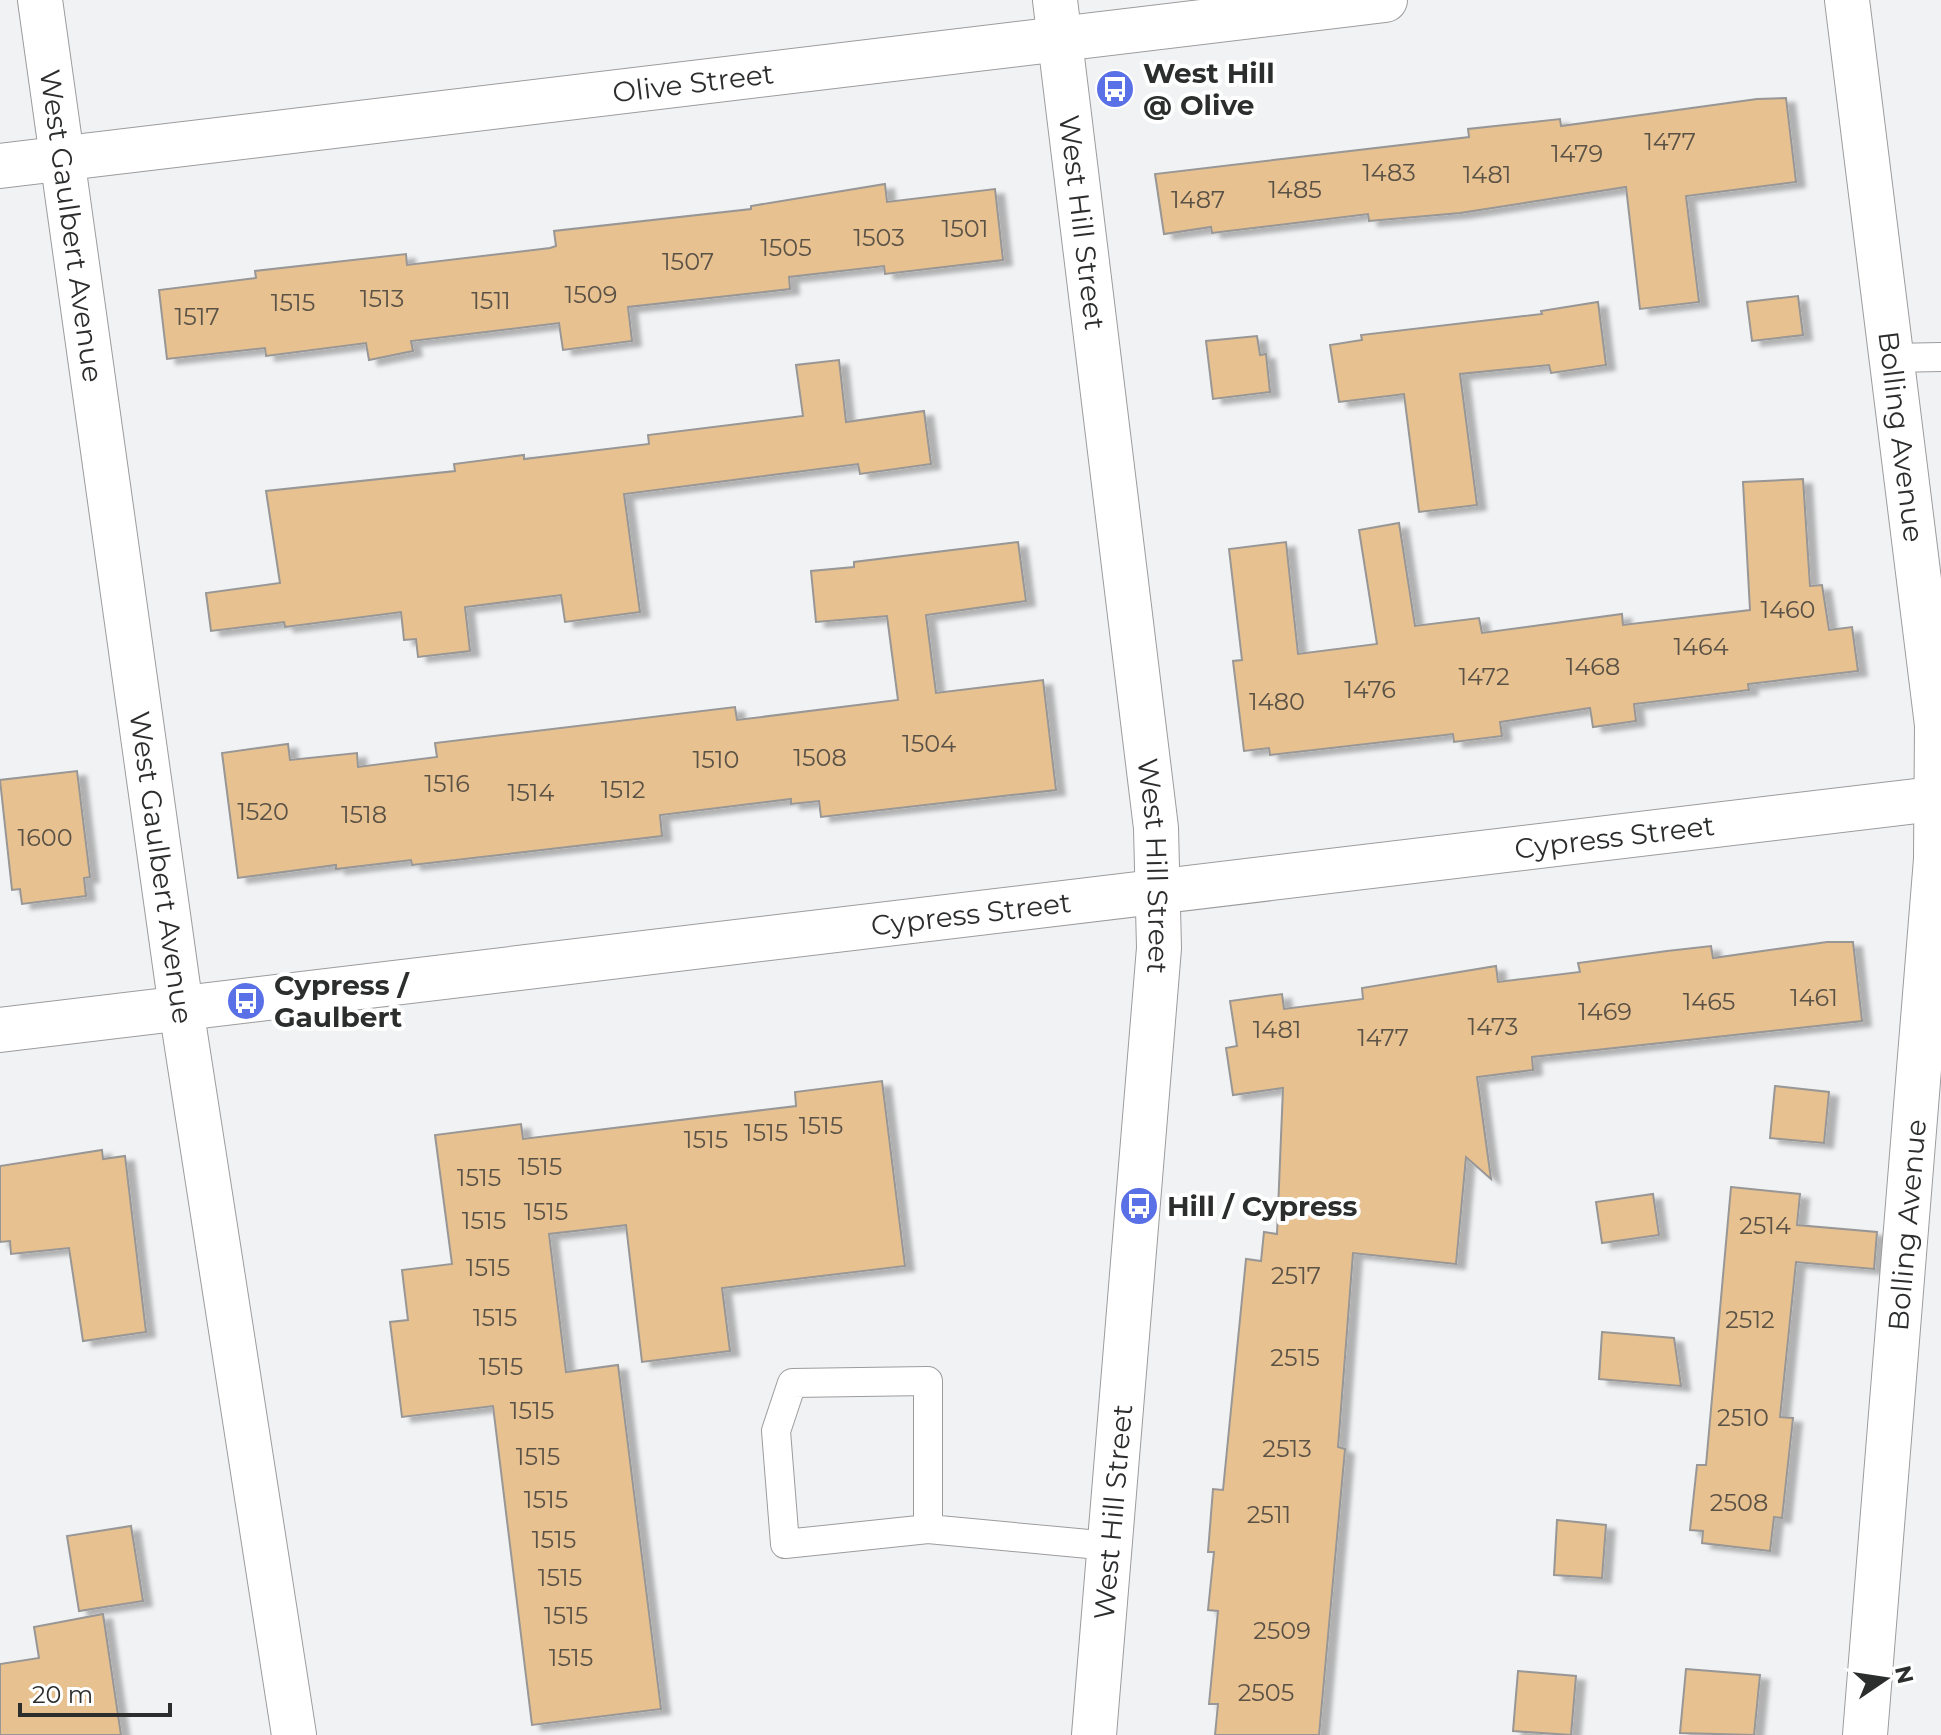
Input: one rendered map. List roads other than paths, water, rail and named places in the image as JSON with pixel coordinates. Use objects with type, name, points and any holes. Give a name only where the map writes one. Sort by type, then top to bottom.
[{"type":"street","name":"West Gaulbert Avenue","points":[[40,0],[181,1008],[294,1735]]},
{"type":"street","name":"Olive Street","points":[[0,166],[1058,20],[1385,0]]},
{"type":"street","name":"Bolling Avenue","points":[[1847,0],[1937,725],[1939,798],[1865,1735]]},
{"type":"street","name":"West Hill Street","points":[[1058,20],[1156,828],[1159,948],[1094,1735]]},
{"type":"street","name":"Cypress Street","points":[[0,1030],[1939,798]]},
{"type":"lane","points":[[1892,358],[1941,357]]},
{"type":"lane","points":[[928,1529],[928,1381],[792,1383],[776,1431],[785,1544],[928,1529],[1110,1546]]},
{"type":"place","name":"West Hill @ Olive","points":[[1115,89]]},
{"type":"place","name":"Cypress / Gaulbert","points":[[246,1001]]},
{"type":"place","name":"Hill / Cypress","points":[[1139,1206]]}]
